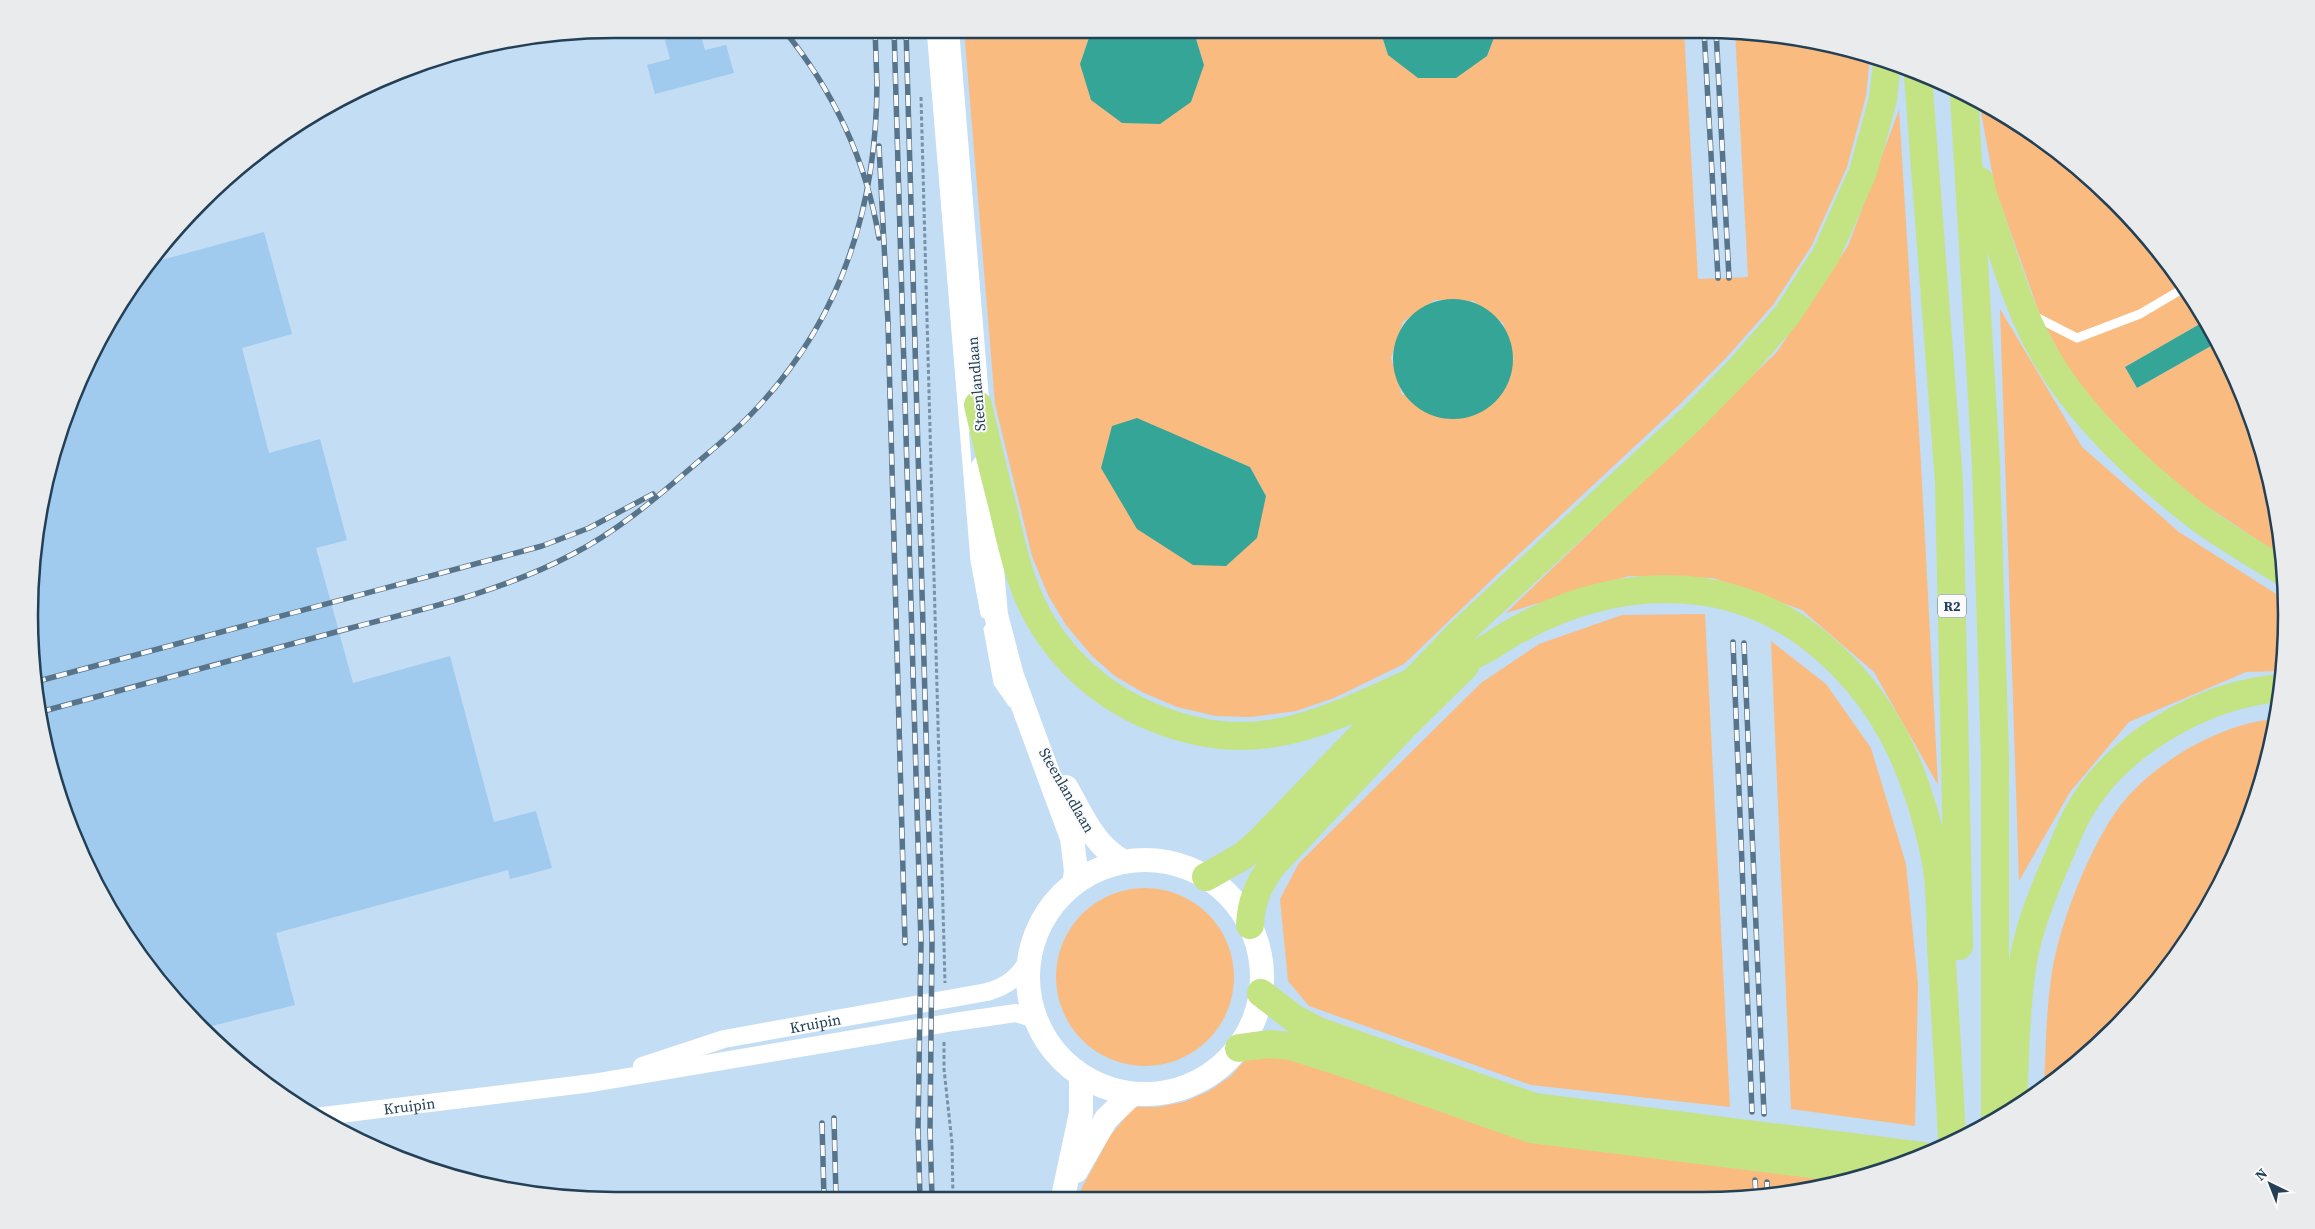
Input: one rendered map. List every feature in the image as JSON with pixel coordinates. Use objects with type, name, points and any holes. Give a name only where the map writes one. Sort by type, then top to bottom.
[{"type":"highway","points":[[1206,877],[1243,856],[1260,841],[1412,682],[1514,582],[1692,418],[1739,370],[1787,315],[1826,255],[1863,172],[1883,99],[1886,68]]},
{"type":"highway","name":"R2","points":[[1918,80],[1949,482],[1960,997],[1957,1131]]},
{"type":"highway","points":[[1965,102],[1986,465],[1995,759],[1995,1110]]},
{"type":"highway","points":[[1966,103],[1982,192],[2029,324],[2058,376],[2086,413],[2137,467],[2191,512],[2275,567]]},
{"type":"highway","points":[[978,405],[1014,562],[1031,603],[1050,637],[1079,669],[1104,691],[1133,709],[1171,725],[1214,734],[1252,736],[1300,730],[1341,715],[1484,650],[1519,629],[1590,600],[1631,590],[1679,588],[1724,596],[1766,609],[1802,631],[1834,656],[1861,684],[1888,725],[1909,768],[1927,822],[1936,863],[1952,1134]]},
{"type":"highway","points":[[1250,925],[1251,906],[1255,894],[1271,867],[1451,678],[1484,650]]},
{"type":"highway","points":[[2013,1099],[2016,1029],[2022,967],[2037,906],[2077,815],[2098,785],[2134,750],[2169,724],[2216,700],[2255,690],[2273,689]]},
{"type":"highway","points":[[1262,993],[1295,1019],[1318,1031],[1534,1107],[1820,1155],[1861,1169]]},
{"type":"highway","points":[[1239,1048],[1268,1044],[1290,1046],[1344,1063],[1531,1130],[1820,1155],[1900,1156]]},
{"type":"main road","name":"Steenlandlaan","points":[[948,38],[996,615],[1012,676],[1072,838],[1076,871],[1074,884]]},
{"type":"main road","name":"Steenlandlaan","points":[[1034,734],[1061,777],[1091,833],[1112,856],[1124,862]]},
{"type":"main road","points":[[1152,860],[1180,865],[1206,877],[1224,890],[1239,906],[1250,925],[1261,958],[1262,993],[1257,1012],[1250,1031],[1239,1048],[1222,1066],[1202,1080],[1180,1090],[1156,1094],[1132,1094],[1114,1091],[1081,1076],[1046,1041],[1035,1019],[1030,999],[1028,978],[1030,957],[1037,932],[1050,909],[1074,884],[1098,870],[1124,862],[1152,860]]},
{"type":"main road","points":[[1065,1192],[1081,1113],[1081,1076]]},
{"type":"main road","points":[[1066,1192],[1102,1124],[1132,1094]]},
{"type":"street","name":"Kruipin","points":[[592,1083],[724,1039],[886,1011],[949,994],[1003,988],[1018,976],[1030,957]]},
{"type":"street","name":"Kruipin","points":[[328,1115],[592,1083],[886,1032],[949,1027],[1016,1014],[1035,1019]]},
{"type":"lane","points":[[932,38],[975,560],[998,683],[1034,734]]},
{"type":"lane","points":[[2024,311],[2077,338],[2140,314],[2178,291]]},
{"type":"path","points":[[921,89],[949,994]]},
{"type":"path","points":[[949,1027],[944,1069],[952,1143],[953,1192]]},
{"type":"shaded area","points":[[965,38],[1089,38],[1080,64],[1204,65],[1196,38],[1383,38],[1388,55],[1487,56],[1494,38],[1684,38],[1698,279],[1748,277],[1735,39],[1776,42],[1850,57],[1869,63],[1866,96],[1847,167],[1811,247],[1773,305],[1726,358],[1679,405],[1404,664],[1334,698],[1296,711],[1251,717],[1216,716],[1177,707],[1142,692],[1115,676],[1092,656],[1066,625],[1048,595],[1032,556],[995,404]],"holes":[[[1435,300],[1473,301],[1503,323],[1514,360],[1402,395],[1391,358],[1403,322]],[[1195,443],[1250,467],[1266,496]]]},
{"type":"shaded area","points":[[1089,38],[1196,38],[1204,65],[1191,102],[1160,124],[1122,123],[1091,100],[1080,64]]},
{"type":"shaded area","points":[[1383,38],[1494,38],[1487,56],[1456,78],[1418,78],[1388,55]]},
{"type":"shaded area","points":[[1899,110],[1921,464],[1938,785],[1874,672],[1802,610],[1713,578],[1629,576],[1506,613],[1777,352],[1848,246]]},
{"type":"shaded area","points":[[1981,110],[2021,135],[2081,181],[2109,206],[2158,263],[2199,324],[2125,367],[2137,388],[2211,346],[2234,394],[2247,429],[2258,465],[2274,551],[2199,501],[2146,457],[2096,404],[2068,369],[2041,318],[1995,188]]},
{"type":"shaded area","points":[[1453,299],[1465,300],[1476,304],[1486,309],[1495,317],[1503,326],[1508,336],[1512,347],[1512,371],[1508,382],[1503,392],[1495,401],[1486,409],[1476,414],[1465,418],[1453,419],[1441,418],[1430,414],[1420,409],[1411,401],[1403,392],[1398,382],[1394,371],[1393,359],[1394,347],[1398,336],[1403,326],[1411,317],[1420,309],[1430,304],[1441,300]]},
{"type":"shaded area","points":[[2000,309],[2082,447],[2179,532],[2277,594],[2278,614],[2274,671],[2246,672],[2129,722],[2070,792],[2019,881]]},
{"type":"shaded area","points":[[2199,324],[2211,346],[2137,388],[2125,367]]},
{"type":"shaded area","points":[[1137,418],[1250,467],[1266,496],[1257,538],[1226,566],[1193,565],[1137,529],[1101,468],[1112,426]]},
{"type":"shaded area","points":[[1705,614],[1730,1107],[1531,1085],[1309,1006],[1288,981],[1280,899],[1299,863],[1481,683],[1539,644],[1622,615]]},
{"type":"shaded area","points":[[1771,641],[1826,684],[1871,748],[1906,864],[1918,985],[1915,1126],[1791,1109]]},
{"type":"shaded area","points":[[2267,720],[2258,764],[2234,835],[2200,903],[2158,966],[2134,995],[2109,1023],[2044,1077],[2048,1000],[2056,952],[2069,908],[2087,863],[2109,823],[2134,790],[2169,761],[2211,737],[2254,722]]},
{"type":"shaded area","points":[[1136,888],[1154,888],[1171,891],[1187,898],[1202,908],[1214,920],[1224,935],[1231,951],[1234,977],[1233,994],[1228,1011],[1214,1034],[1202,1046],[1187,1056],[1171,1063],[1154,1066],[1136,1066],[1119,1063],[1103,1056],[1088,1046],[1076,1034],[1066,1019],[1059,1003],[1056,986],[1056,968],[1059,951],[1066,935],[1076,920],[1088,908],[1103,898],[1119,891]]},
{"type":"shaded area","points":[[1268,1057],[1287,1059],[1818,1179],[1776,1187],[1700,1192],[1080,1192],[1110,1136],[1136,1107],[1157,1107],[1184,1102],[1209,1091],[1231,1076],[1245,1060]]},
{"type":"building","points":[[664,38],[702,38],[705,50],[726,45],[734,73],[655,94],[647,65],[670,59]]},
{"type":"building","points":[[264,232],[292,334],[242,348],[269,453],[320,439],[347,540],[316,548],[353,683],[450,656],[494,822],[536,811],[552,868],[510,879],[508,870],[276,933],[295,1005],[210,1027],[157,966],[135,935],[97,870],[81,835],[57,764],[42,690],[39,652],[38,614],[42,539],[57,465],[68,429],[97,359],[135,294],[159,261]]},
{"type":"railway","points":[[790,38],[817,76],[845,127],[866,181],[879,238]]},
{"type":"railway","points":[[875,38],[877,86]]},
{"type":"railway","points":[[894,38],[921,943],[918,1130],[920,1192]]},
{"type":"railway","points":[[906,38],[932,943],[930,1130],[932,1192]]},
{"type":"railway","points":[[1704,38],[1718,278]]},
{"type":"railway","points":[[1716,38],[1729,278]]},
{"type":"railway","points":[[46,710],[433,607],[489,589],[544,568],[571,555],[604,536],[634,515],[749,417],[786,374],[812,336],[833,297],[849,257],[862,215],[870,172],[875,127],[877,81]]},
{"type":"railway","points":[[879,146],[888,322],[905,943]]},
{"type":"railway","points":[[41,680],[542,546],[589,528],[653,494]]},
{"type":"railway","points":[[1733,642],[1752,1112]]},
{"type":"railway","points":[[1744,643],[1764,1114]]},
{"type":"railway","points":[[834,1118],[836,1192]]},
{"type":"railway","points":[[822,1123],[824,1192]]},
{"type":"railway","points":[[1755,1180],[1756,1189]]},
{"type":"railway","points":[[1767,1182],[1767,1188]]}]
